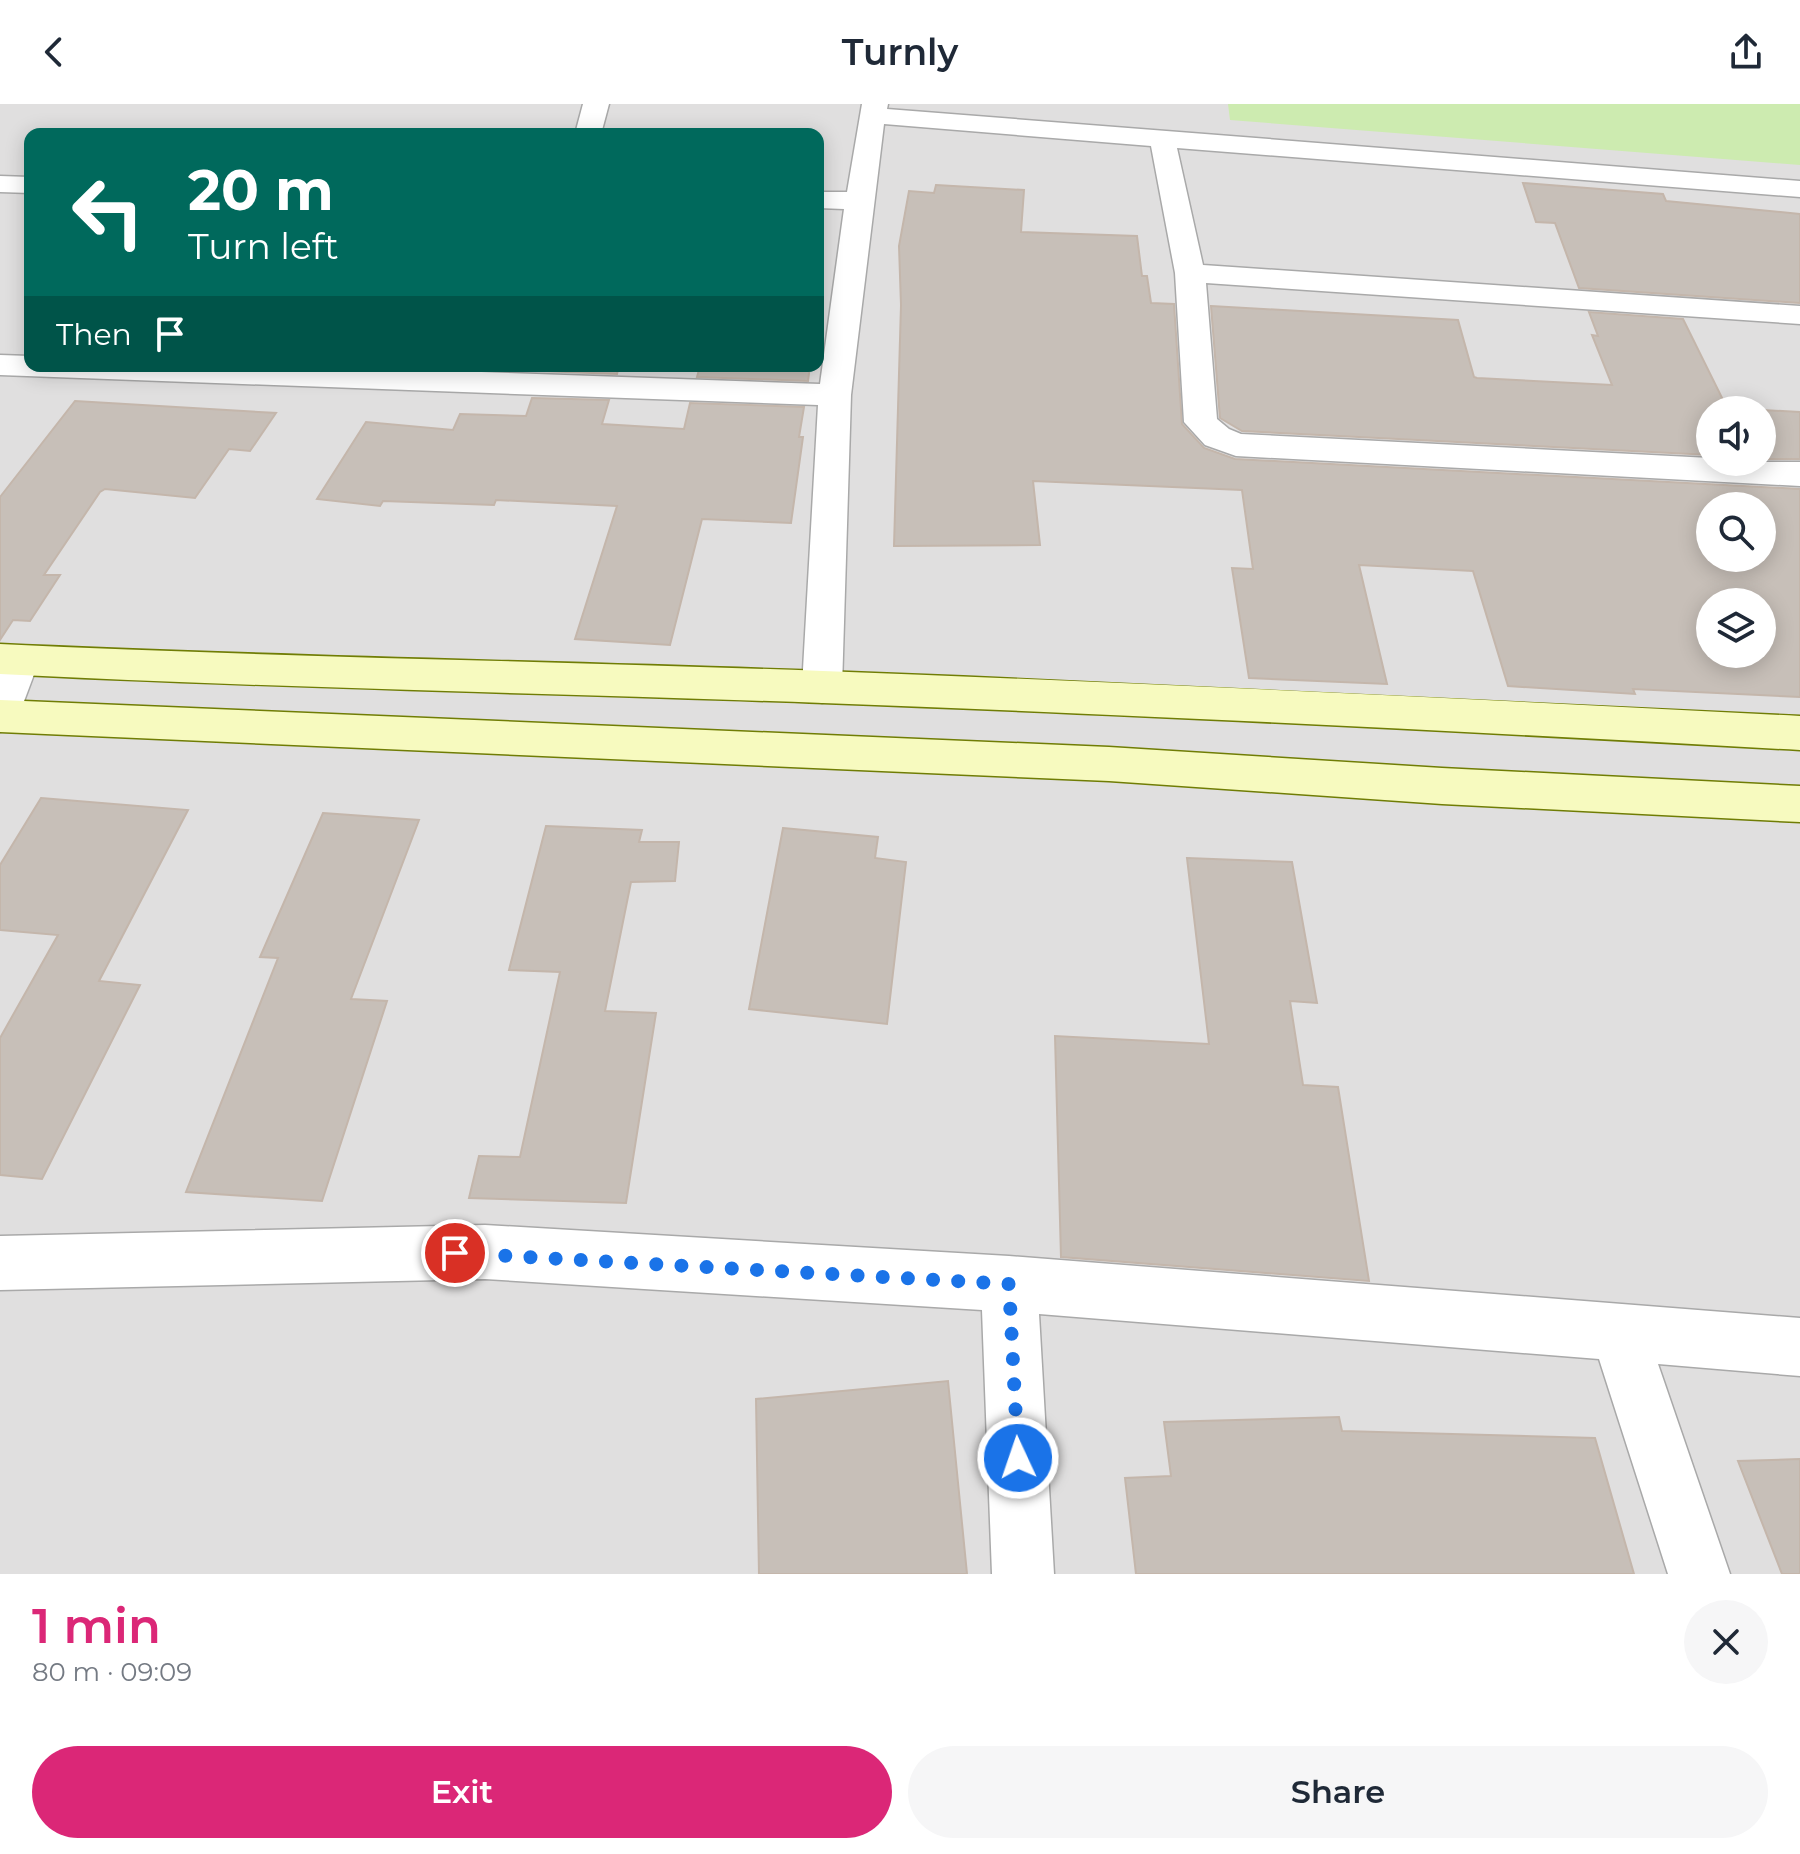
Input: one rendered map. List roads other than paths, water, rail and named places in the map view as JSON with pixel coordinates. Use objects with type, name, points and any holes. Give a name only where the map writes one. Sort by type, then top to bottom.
[{"type":"street","points":[[590,128],[596,104]]},
{"type":"street","points":[[822,687],[835,395],[859,201],[874,110],[1163,141],[1800,189]]},
{"type":"street","points":[[1163,141],[1190,273],[1201,422],[1217,437],[1236,445],[1800,474]]},
{"type":"street","points":[[0,184],[24,185]]},
{"type":"street","points":[[824,200],[859,201]]},
{"type":"street","points":[[1190,273],[1800,315]]},
{"type":"street","points":[[0,365],[24,366]]},
{"type":"street","points":[[195,372],[835,395]]},
{"type":"street","points":[[1800,733],[1431,713],[822,687],[246,671],[9,660],[0,716],[1109,764],[1442,786],[1800,804]]},
{"type":"street","points":[[0,1263],[485,1252],[1009,1284],[1800,1347]]},
{"type":"street","points":[[1009,1284],[1023,1574]]},
{"type":"street","points":[[1619,1332],[1699,1574]]}]
